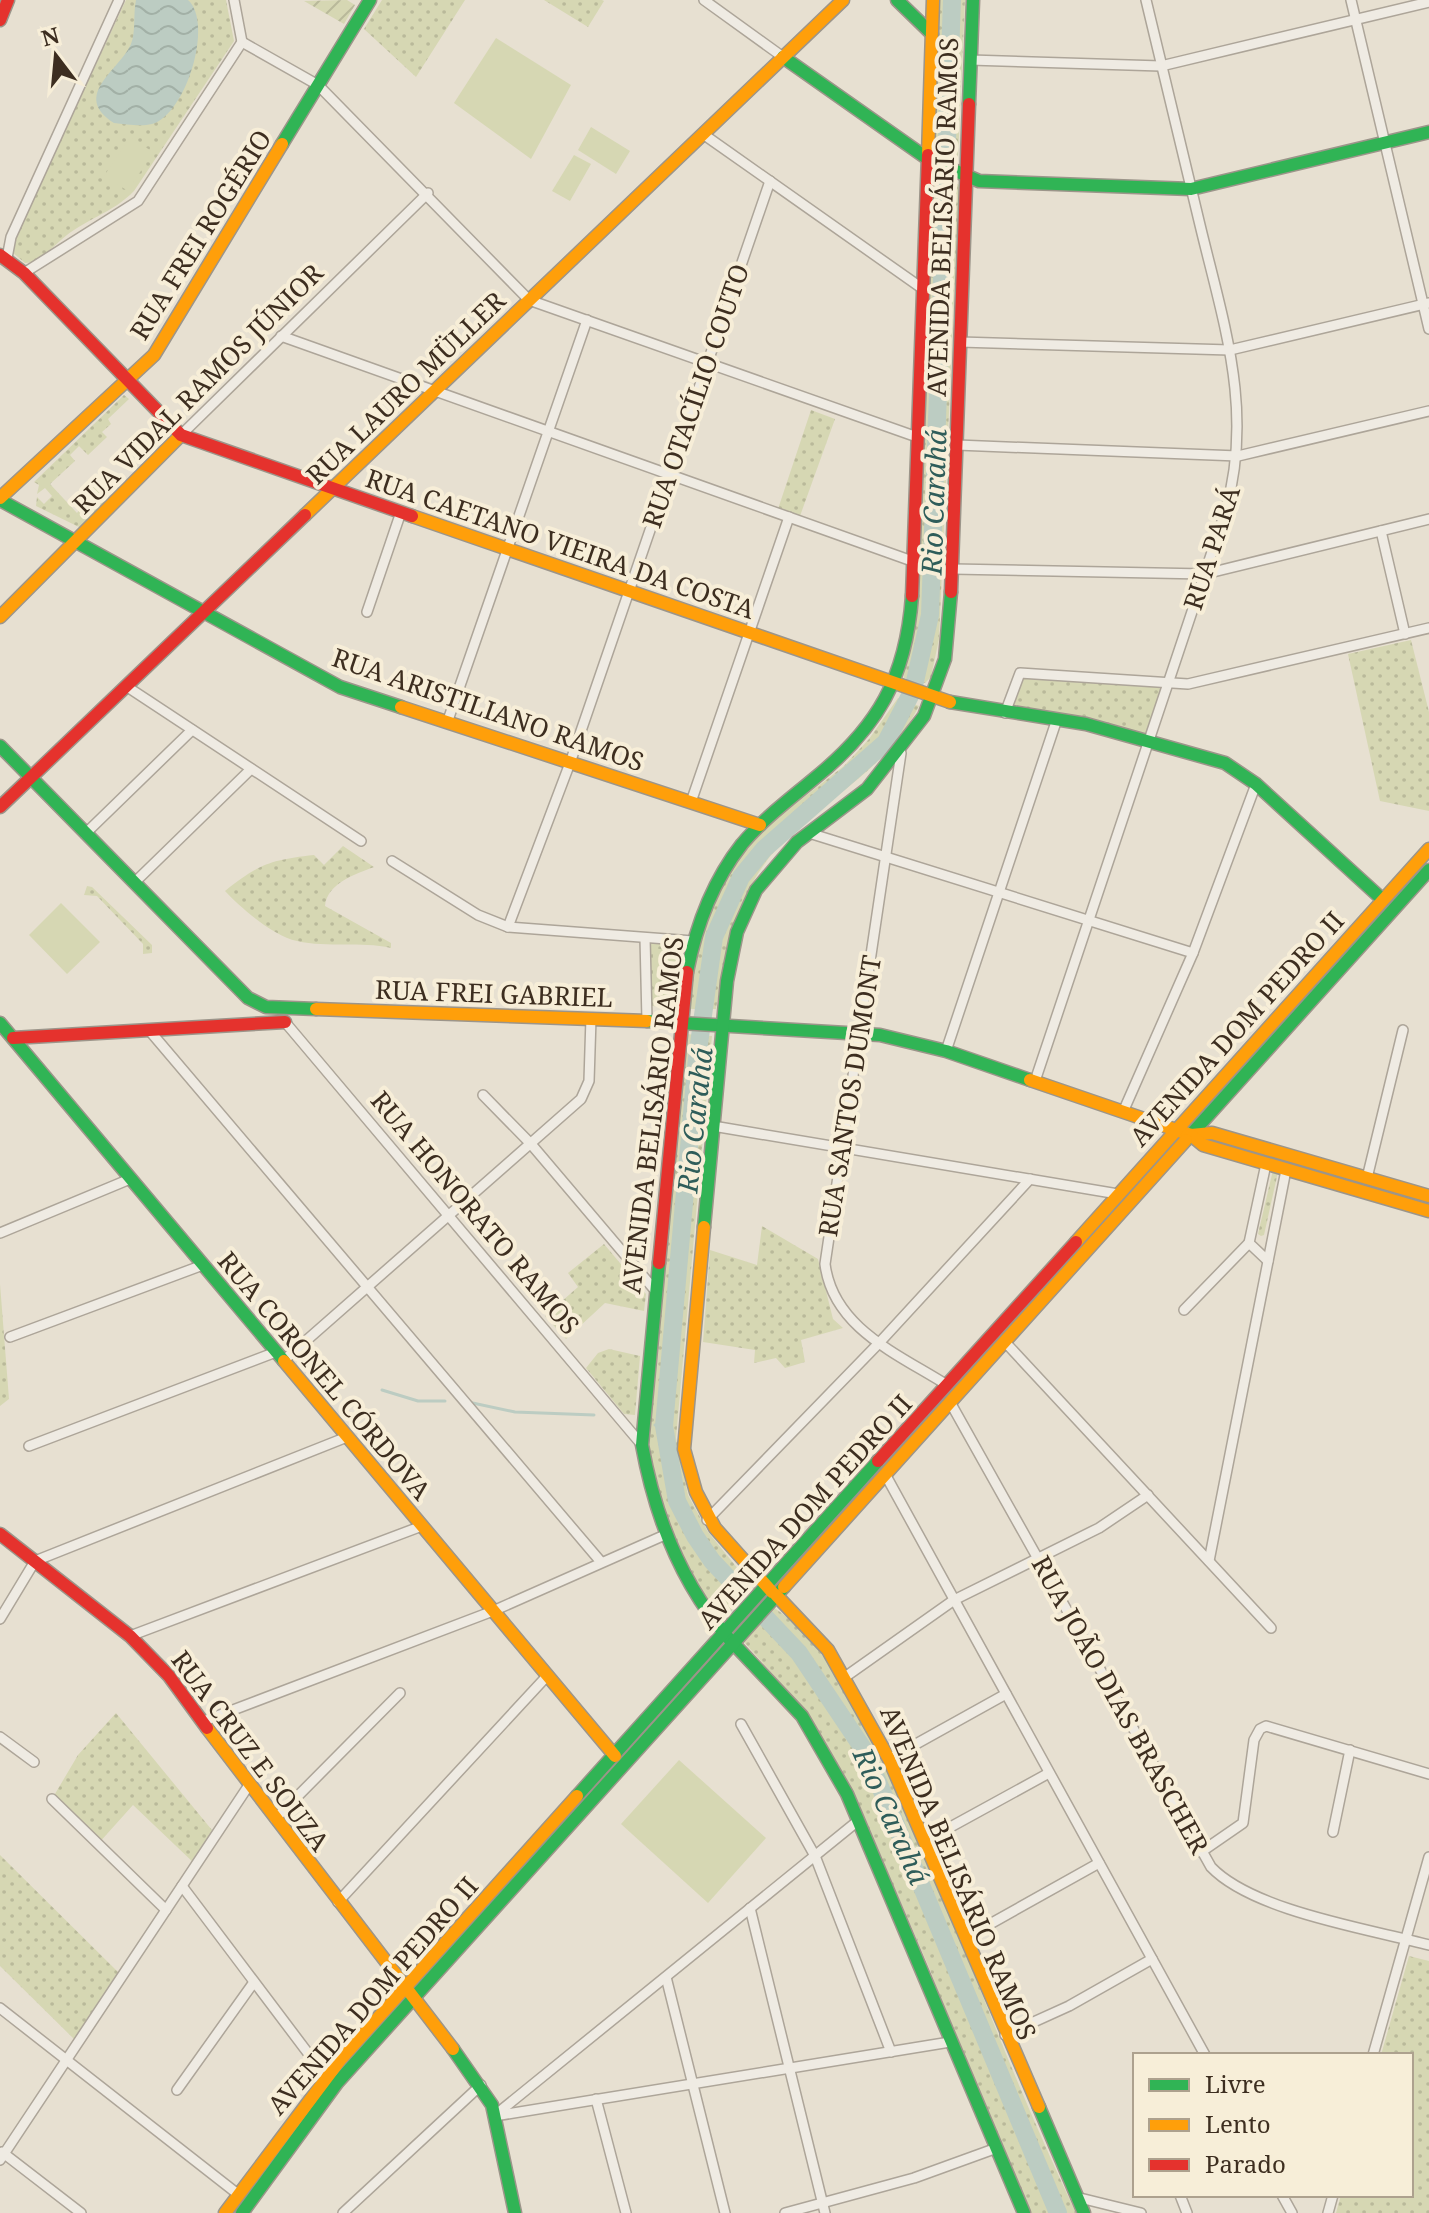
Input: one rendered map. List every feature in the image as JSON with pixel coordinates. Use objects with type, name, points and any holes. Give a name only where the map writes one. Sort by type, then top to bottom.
[{"type":"main road","points":[[0,20],[8,0]]},
{"type":"main road","name":"RUA FREI ROGÉRIO","points":[[0,499],[154,355],[370,0]]},
{"type":"main road","name":"RUA LAURO MÜLLER","points":[[0,807],[843,0]]},
{"type":"main road","points":[[897,0],[932,34]]},
{"type":"main road","name":"AVENIDA BELISÁRIO RAMOS","points":[[933,0],[932,162],[923,289],[912,561],[898,686],[848,753],[760,825],[719,878],[693,941],[654,1289],[642,1445],[649,1484],[667,1534],[693,1587],[728,1639],[802,1716],[859,1820],[994,2149],[1024,2213]]},
{"type":"main road","name":"AVENIDA BELISÁRIO RAMOS","points":[[973,0],[962,177],[953,569],[945,659],[901,750],[867,789],[809,833],[774,865],[745,911],[731,957],[718,1023],[713,1126],[683,1431],[691,1484],[707,1520],[729,1550],[769,1593],[813,1630],[845,1677],[889,1759],[1084,2213]]},
{"type":"main road","points":[[783,57],[932,162],[962,177],[1191,189],[1429,132]]},
{"type":"main road","name":"RUA CAETANO VIEIRA DA COSTA","points":[[4,257],[24,273],[181,435],[928,697],[1005,713],[1057,719],[1211,757],[1256,784],[1383,900]]},
{"type":"main road","name":"RUA VIDAL RAMOS JÚNIOR","points":[[0,617],[181,435]]},
{"type":"main road","name":"RUA ARISTILIANO RAMOS","points":[[0,499],[340,687],[760,825]]},
{"type":"main road","name":"RUA FREI GABRIEL","points":[[0,746],[248,998],[275,1009],[684,1021],[859,1033],[946,1051],[1191,1135]]},
{"type":"main road","name":"AVENIDA DOM PEDRO II","points":[[225,2213],[326,2077],[409,1992],[742,1624],[947,1385],[1429,849]]},
{"type":"main road","name":"AVENIDA DOM PEDRO II","points":[[769,1593],[885,1474],[1429,870]]},
{"type":"main road","points":[[1383,900],[1388,907],[1387,917]]},
{"type":"main road","points":[[236,1025],[246,1014],[248,998]]},
{"type":"main road","name":"RUA HONORATO RAMOS","points":[[275,1009],[285,1022]]},
{"type":"main road","points":[[13,1038],[285,1022]]},
{"type":"main road","name":"RUA CORONEL CÓRDOVA","points":[[0,1023],[615,1756]]},
{"type":"main road","points":[[1191,1135],[1212,1133],[1429,1196]]},
{"type":"main road","points":[[1191,1135],[1203,1145],[1429,1211]]},
{"type":"main road","points":[[1266,1164],[1282,1154]]},
{"type":"main road","points":[[1282,1154],[1286,1170]]},
{"type":"main road","name":"RUA CRUZ E SOUZA","points":[[0,1534],[130,1636],[169,1676],[338,1902],[481,2085],[494,2116],[515,2213]]},
{"type":"main road","name":"AVENIDA DOM PEDRO II","points":[[242,2213],[330,2092],[409,1992],[615,1756],[728,1639]]},
{"type":"street","points":[[4,257],[119,0]]},
{"type":"street","points":[[24,273],[138,201],[242,42],[234,0]]},
{"type":"street","points":[[704,0],[783,57]]},
{"type":"street","name":"RUA PARÁ","points":[[1035,1081],[1205,574],[1230,496],[1238,456],[1238,410],[1230,350],[1146,0]]},
{"type":"street","points":[[1351,0],[1426,304],[1429,329]]},
{"type":"street","points":[[970,60],[1161,66],[1429,2]]},
{"type":"street","points":[[242,42],[318,85],[428,193],[529,300],[917,437]]},
{"type":"street","points":[[703,134],[923,289]]},
{"type":"street","name":"RUA OTACÍLIO COUTO","points":[[508,927],[570,763],[770,181]]},
{"type":"street","name":"RUA VIDAL RAMOS JÚNIOR","points":[[181,435],[428,193]]},
{"type":"street","points":[[960,342],[1230,350],[1426,304]]},
{"type":"street","points":[[447,723],[587,320]]},
{"type":"street","points":[[281,336],[912,561]]},
{"type":"street","points":[[957,445],[1238,456],[1429,411]]},
{"type":"street","points":[[367,612],[401,512]]},
{"type":"street","points":[[691,802],[789,517]]},
{"type":"street","points":[[953,569],[1205,574],[1429,519]]},
{"type":"street","points":[[1381,531],[1405,634]]},
{"type":"street","points":[[1005,713],[1020,673],[1188,684],[1429,628]]},
{"type":"street","points":[[126,686],[361,841]]},
{"type":"street","points":[[946,1051],[1057,719]]},
{"type":"street","points":[[85,834],[192,730]]},
{"type":"street","name":"RUA SANTOS DUMONT","points":[[901,750],[826,1251],[827,1277],[847,1318],[947,1385]]},
{"type":"street","points":[[134,883],[251,769]]},
{"type":"street","points":[[1123,1112],[1193,953],[1256,784]]},
{"type":"street","points":[[809,833],[1193,953]]},
{"type":"street","points":[[392,861],[478,915],[508,927],[693,941]]},
{"type":"street","points":[[645,938],[647,1020]]},
{"type":"street","points":[[29,1446],[280,1356],[367,1287],[573,1108],[586,1091],[591,1018]]},
{"type":"street","name":"RUA HONORATO RAMOS","points":[[285,1022],[642,1445]]},
{"type":"street","points":[[149,1030],[601,1562]]},
{"type":"street","points":[[1367,1178],[1403,1030]]},
{"type":"street","points":[[483,1095],[531,1144],[654,1289]]},
{"type":"street","points":[[713,1126],[1118,1194]]},
{"type":"street","points":[[1184,1310],[1249,1243],[1266,1164]]},
{"type":"street","points":[[1209,1561],[1286,1170]]},
{"type":"street","points":[[0,1233],[130,1179]]},
{"type":"street","points":[[707,1520],[880,1342],[1030,1179]]},
{"type":"street","points":[[1249,1243],[1268,1261]]},
{"type":"street","points":[[10,1337],[203,1265]]},
{"type":"street","points":[[1005,1342],[1271,1628]]},
{"type":"street","name":"RUA JOÃO DIAS BRASCHER","points":[[950,1402],[1201,1852],[1222,1878],[1250,1895],[1429,1945]]},
{"type":"street","points":[[0,1619],[35,1561],[347,1437]]},
{"type":"street","points":[[885,1474],[1206,2053]]},
{"type":"street","points":[[845,1677],[954,1600],[1099,1528],[1148,1495]]},
{"type":"street","points":[[130,1636],[422,1526]]},
{"type":"street","points":[[204,1721],[493,1611],[667,1534]]},
{"type":"street","points":[[338,1902],[547,1676]]},
{"type":"street","points":[[275,1819],[400,1693]]},
{"type":"street","points":[[889,1759],[1006,1694]]},
{"type":"street","points":[[741,1724],[815,1856],[891,2052]]},
{"type":"street","points":[[1201,1852],[1243,1823],[1254,1740],[1260,1729],[1274,1726],[1429,1774]]},
{"type":"street","points":[[0,1737],[34,1762]]},
{"type":"street","points":[[1333,1832],[1350,1750]]},
{"type":"street","points":[[925,1841],[1049,1773]]},
{"type":"street","points":[[81,2213],[1,2154],[249,1785]]},
{"type":"street","points":[[52,1799],[166,1910]]},
{"type":"street","points":[[494,2116],[859,1820]]},
{"type":"street","points":[[1374,2053],[1429,1857]]},
{"type":"street","points":[[965,1938],[1099,1863]]},
{"type":"street","points":[[182,1886],[326,2077]]},
{"type":"street","points":[[750,1908],[825,2208]]},
{"type":"street","points":[[1005,2035],[1069,2006],[1152,1959]]},
{"type":"street","points":[[666,1977],[725,2213]]},
{"type":"street","points":[[177,2090],[254,1982]]},
{"type":"street","points":[[0,2008],[239,2195]]},
{"type":"street","points":[[494,2116],[950,2042]]},
{"type":"street","points":[[343,2213],[481,2085]]},
{"type":"street","points":[[596,2099],[626,2213]]},
{"type":"street","points":[[785,2213],[825,2208],[994,2149]]},
{"type":"street","points":[[1076,2197],[1141,2213]]},
{"type":"green space","points":[[126,0],[226,0],[234,41],[134,191],[70,233],[40,258],[25,263],[12,252],[22,223]]},
{"type":"green space","points":[[347,0],[355,5],[344,24],[304,1]]},
{"type":"green space","points":[[382,0],[465,0],[416,77],[364,29]]},
{"type":"green space","points":[[544,0],[602,0],[604,1],[588,27]]},
{"type":"green space","points":[[938,0],[965,0],[958,159],[953,162],[937,155],[935,147]]},
{"type":"green space","points":[[496,38],[571,85],[531,159],[454,103]]},
{"type":"green space","points":[[591,127],[630,151],[616,174],[578,150]]},
{"type":"green space","points":[[130,137],[153,152],[128,191],[104,176]]},
{"type":"green space","points":[[574,155],[591,164],[570,201],[552,191]]},
{"type":"green space","points":[[939,172],[959,185],[939,639],[931,677],[925,683],[904,678],[903,674],[932,188],[934,175]]},
{"type":"green space","points":[[124,395],[129,399],[108,419],[111,424],[102,432],[107,437],[88,455],[79,446],[70,455],[75,461],[50,484],[77,513],[88,498],[87,491],[93,477],[108,493],[103,499],[106,503],[81,528],[36,506],[37,497],[44,504],[52,496],[45,488],[37,494],[39,485],[34,482]]},
{"type":"green space","points":[[811,410],[835,419],[800,516],[778,509]]},
{"type":"green space","points":[[1411,640],[1429,712],[1429,811],[1380,801],[1348,654]]},
{"type":"green space","points":[[1023,676],[1165,686],[1147,738],[1009,712]]},
{"type":"green space","points":[[898,698],[919,706],[893,745],[791,834],[759,872],[731,937],[716,1009],[686,1009],[695,950],[721,885],[740,856],[773,821],[844,766],[869,739]]},
{"type":"green space","points":[[343,846],[374,867],[337,885],[325,906],[391,943],[391,948],[309,943],[288,938],[258,921],[225,891],[256,869],[275,861],[314,855],[324,865]]},
{"type":"green space","points":[[87,886],[92,887],[152,945],[152,953],[143,954],[143,944],[97,896],[84,895]]},
{"type":"green space","points":[[61,903],[100,942],[67,974],[29,935]]},
{"type":"green space","points":[[650,942],[683,945],[674,1008],[652,1006]]},
{"type":"green space","points":[[653,949],[669,949],[670,980],[653,981]]},
{"type":"green space","points":[[685,1034],[712,1036],[676,1438],[688,1495],[708,1532],[752,1586],[750,1592],[726,1616],[705,1598],[674,1541],[655,1492],[646,1436]]},
{"type":"green space","points":[[1273,1170],[1278,1172],[1264,1235],[1261,1236],[1258,1234]]},
{"type":"green space","points":[[762,1226],[818,1259],[833,1319],[843,1328],[801,1340],[805,1362],[785,1368],[776,1358],[754,1363],[755,1350],[703,1342],[710,1250],[757,1265]]},
{"type":"green space","points":[[604,1244],[646,1294],[644,1311],[605,1303],[566,1339],[545,1316],[578,1287],[568,1273]]},
{"type":"green space","points":[[0,1284],[9,1399],[0,1406]]},
{"type":"green space","points":[[609,1349],[640,1356],[635,1415],[624,1414],[586,1368],[598,1353]]},
{"type":"green space","points":[[773,1607],[807,1637],[839,1678],[896,1784],[1016,2077],[1076,2213],[1030,2213],[981,2104],[930,1970],[853,1792],[808,1714],[743,1641]]},
{"type":"green space","points":[[116,1713],[216,1835],[196,1865],[133,1805],[98,1844],[52,1799],[78,1755]]},
{"type":"green space","points":[[679,1760],[766,1838],[708,1903],[621,1824]]},
{"type":"green space","points":[[0,1855],[122,1976],[78,2043],[0,1966]]},
{"type":"green space","points":[[1409,1956],[1429,1961],[1429,2213],[1336,2213],[1340,2197],[1413,2197],[1413,2053],[1382,2053]]},
{"type":"water","points":[[136,0],[188,0],[195,12],[198,28],[192,67],[176,104],[164,117],[143,125],[114,123],[102,113],[97,103],[97,93],[102,83],[131,44]]},
{"type":"waterway","name":"Rio Carahá","points":[[952,0],[930,615],[913,690],[886,742],[764,849],[741,877],[714,937],[697,1058],[664,1426],[677,1501],[695,1536],[712,1561],[799,1653],[866,1753],[1058,2213]]},
{"type":"waterway","points":[[382,1390],[418,1401],[445,1401]]},
{"type":"waterway","points":[[468,1402],[515,1412],[594,1415]]},
{"type":"waterway","points":[[655,1425],[664,1426]]},
{"type":"traffic: fast","points":[[282,144],[370,0]]},
{"type":"traffic: fast","points":[[897,0],[932,34]]},
{"type":"traffic: fast","points":[[969,104],[973,0]]},
{"type":"traffic: fast","points":[[783,57],[928,159],[979,181],[1191,189],[1429,132]]},
{"type":"traffic: fast","points":[[0,500],[340,687],[401,707]]},
{"type":"traffic: fast","points":[[704,1227],[727,981],[737,932],[756,890],[797,842],[867,789],[924,716],[945,659],[951,592]]},
{"type":"traffic: fast","points":[[687,972],[707,905],[722,873],[742,844],[856,740],[885,699],[903,652],[912,596]]},
{"type":"traffic: fast","points":[[950,702],[1086,724],[1225,763],[1256,784],[1383,900]]},
{"type":"traffic: fast","points":[[0,746],[248,998],[266,1007],[316,1009]]},
{"type":"traffic: fast","points":[[1186,1140],[1429,870]]},
{"type":"traffic: fast","points":[[647,1021],[880,1035],[946,1051],[1030,1080]]},
{"type":"traffic: fast","points":[[0,1023],[284,1361]]},
{"type":"traffic: fast","points":[[659,1263],[642,1445],[654,1498],[672,1548],[697,1596],[730,1640]]},
{"type":"traffic: fast","points":[[577,1796],[878,1461]]},
{"type":"traffic: fast","points":[[242,2213],[337,2083],[784,1587]]},
{"type":"traffic: fast","points":[[733,1643],[802,1716],[847,1794],[1024,2213]]},
{"type":"traffic: fast","points":[[453,2049],[492,2105],[515,2213]]},
{"type":"traffic: fast","points":[[1039,2107],[1084,2213]]},
{"type":"traffic: slow","points":[[305,515],[843,0]]},
{"type":"traffic: slow","points":[[928,155],[933,0]]},
{"type":"traffic: slow","points":[[0,498],[154,355],[282,144]]},
{"type":"traffic: slow","points":[[0,617],[181,435]]},
{"type":"traffic: slow","points":[[412,516],[950,702]]},
{"type":"traffic: slow","points":[[401,707],[760,825]]},
{"type":"traffic: slow","points":[[1076,1242],[1429,849]]},
{"type":"traffic: slow","points":[[316,1009],[647,1021]]},
{"type":"traffic: slow","points":[[1030,1080],[1191,1135],[1212,1133],[1429,1196]]},
{"type":"traffic: slow","points":[[1191,1135],[1203,1145],[1429,1211]]},
{"type":"traffic: slow","points":[[784,1587],[1186,1140]]},
{"type":"traffic: slow","points":[[704,1227],[684,1449],[696,1492],[715,1528],[772,1592]]},
{"type":"traffic: slow","points":[[284,1361],[615,1756]]},
{"type":"traffic: slow","points":[[776,1595],[828,1650],[889,1759],[1039,2107]]},
{"type":"traffic: slow","points":[[207,1728],[453,2049]]},
{"type":"traffic: slow","points":[[225,2213],[341,2059],[577,1796]]},
{"type":"traffic: jam","points":[[0,20],[8,0]]},
{"type":"traffic: jam","points":[[951,592],[969,104]]},
{"type":"traffic: jam","points":[[912,596],[928,155]]},
{"type":"traffic: jam","points":[[0,255],[24,273],[181,435],[412,516]]},
{"type":"traffic: jam","points":[[0,807],[305,515]]},
{"type":"traffic: jam","points":[[659,1263],[687,972]]},
{"type":"traffic: jam","points":[[13,1038],[285,1022]]},
{"type":"traffic: jam","points":[[878,1461],[1076,1242]]},
{"type":"traffic: jam","points":[[0,1534],[130,1636],[169,1676],[207,1728]]}]
